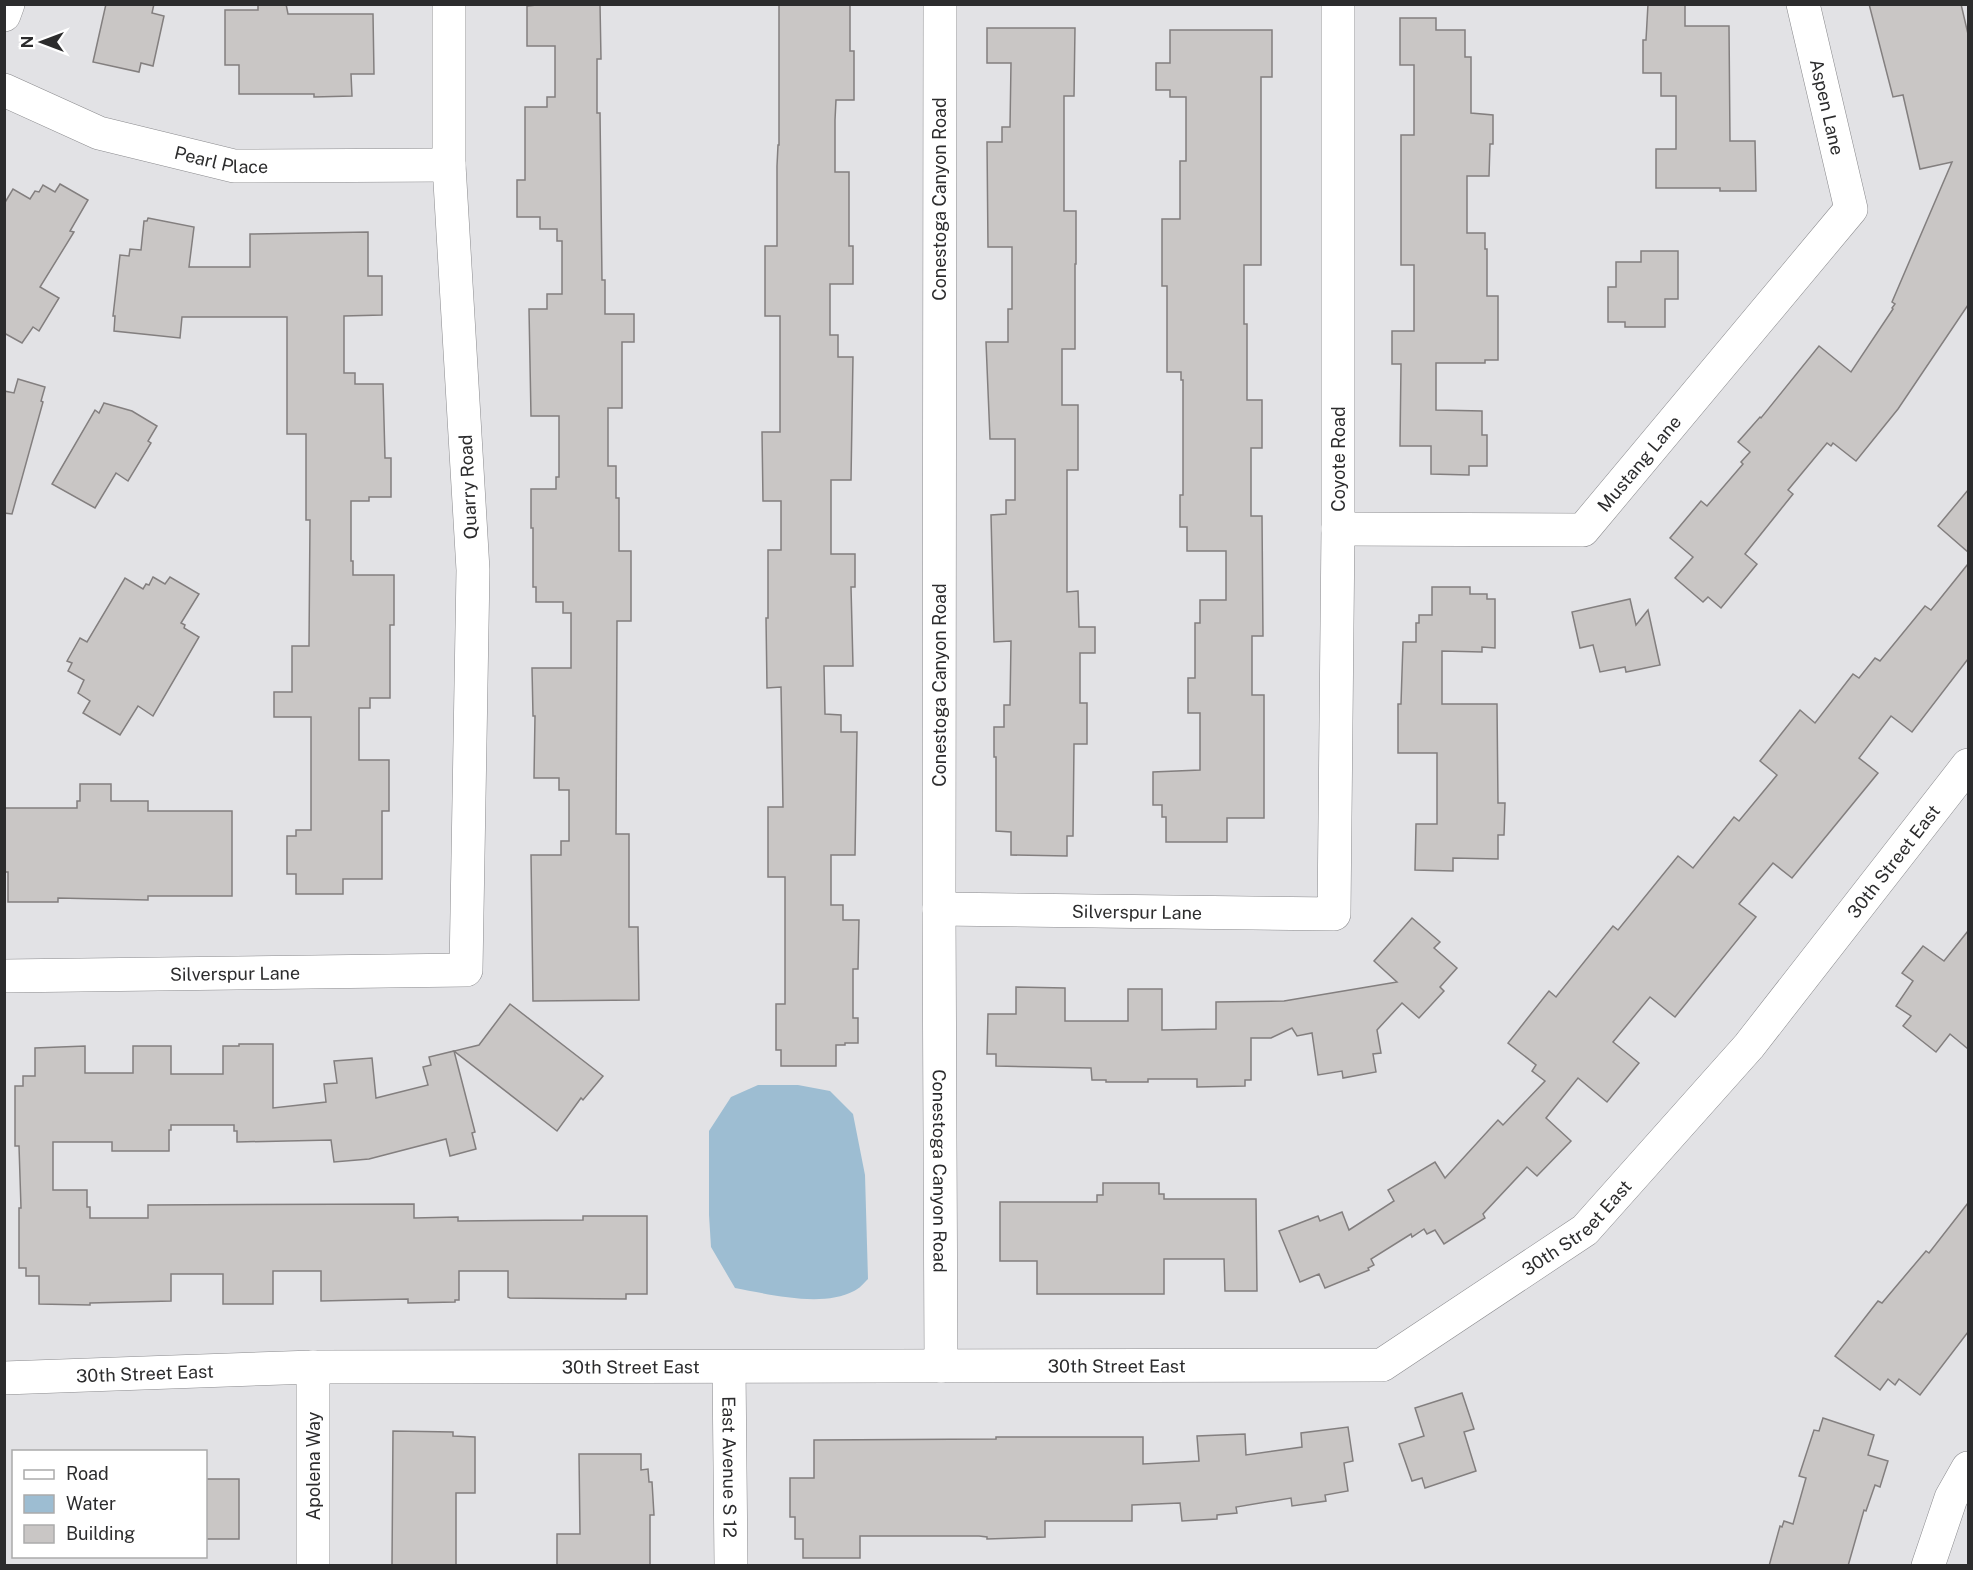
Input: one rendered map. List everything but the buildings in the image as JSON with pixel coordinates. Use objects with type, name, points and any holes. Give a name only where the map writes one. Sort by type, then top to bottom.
[{"type":"street","points":[[4,15],[8,4]]},
{"type":"street","name":"Quarry Road","points":[[449,4],[449,165],[473,570],[466,970]]},
{"type":"street","name":"Conestoga Canyon Road","points":[[940,4],[939,909],[942,1366]]},
{"type":"street","name":"Coyote Road","points":[[1334,914],[1338,529],[1338,4]]},
{"type":"street","name":"Aspen Lane","points":[[1803,4],[1851,208]]},
{"type":"street","name":"Pearl Place","points":[[4,90],[99,133],[234,166],[449,165]]},
{"type":"street","name":"Mustang Lane","points":[[1338,529],[1583,530],[1851,208]]},
{"type":"street","name":"30th Street East","points":[[4,1378],[313,1367],[1382,1365],[1585,1230],[1749,1046],[1968,765]]},
{"type":"street","name":"Silverspur Lane","points":[[939,909],[1334,914]]},
{"type":"street","name":"Silverspur Lane","points":[[4,976],[466,970]]},
{"type":"street","name":"Apolena Way","points":[[313,1367],[313,1566]]},
{"type":"street","name":"East Avenue S 12","points":[[729,1368],[730,1566]]},
{"type":"street","points":[[1928,1566],[1951,1497],[1968,1468]]},
{"type":"water","points":[[758,1085],[798,1085],[830,1091],[853,1114],[865,1175],[868,1279],[854,1291],[827,1299],[811,1299],[735,1288],[711,1247],[709,1131],[731,1097]]}]
